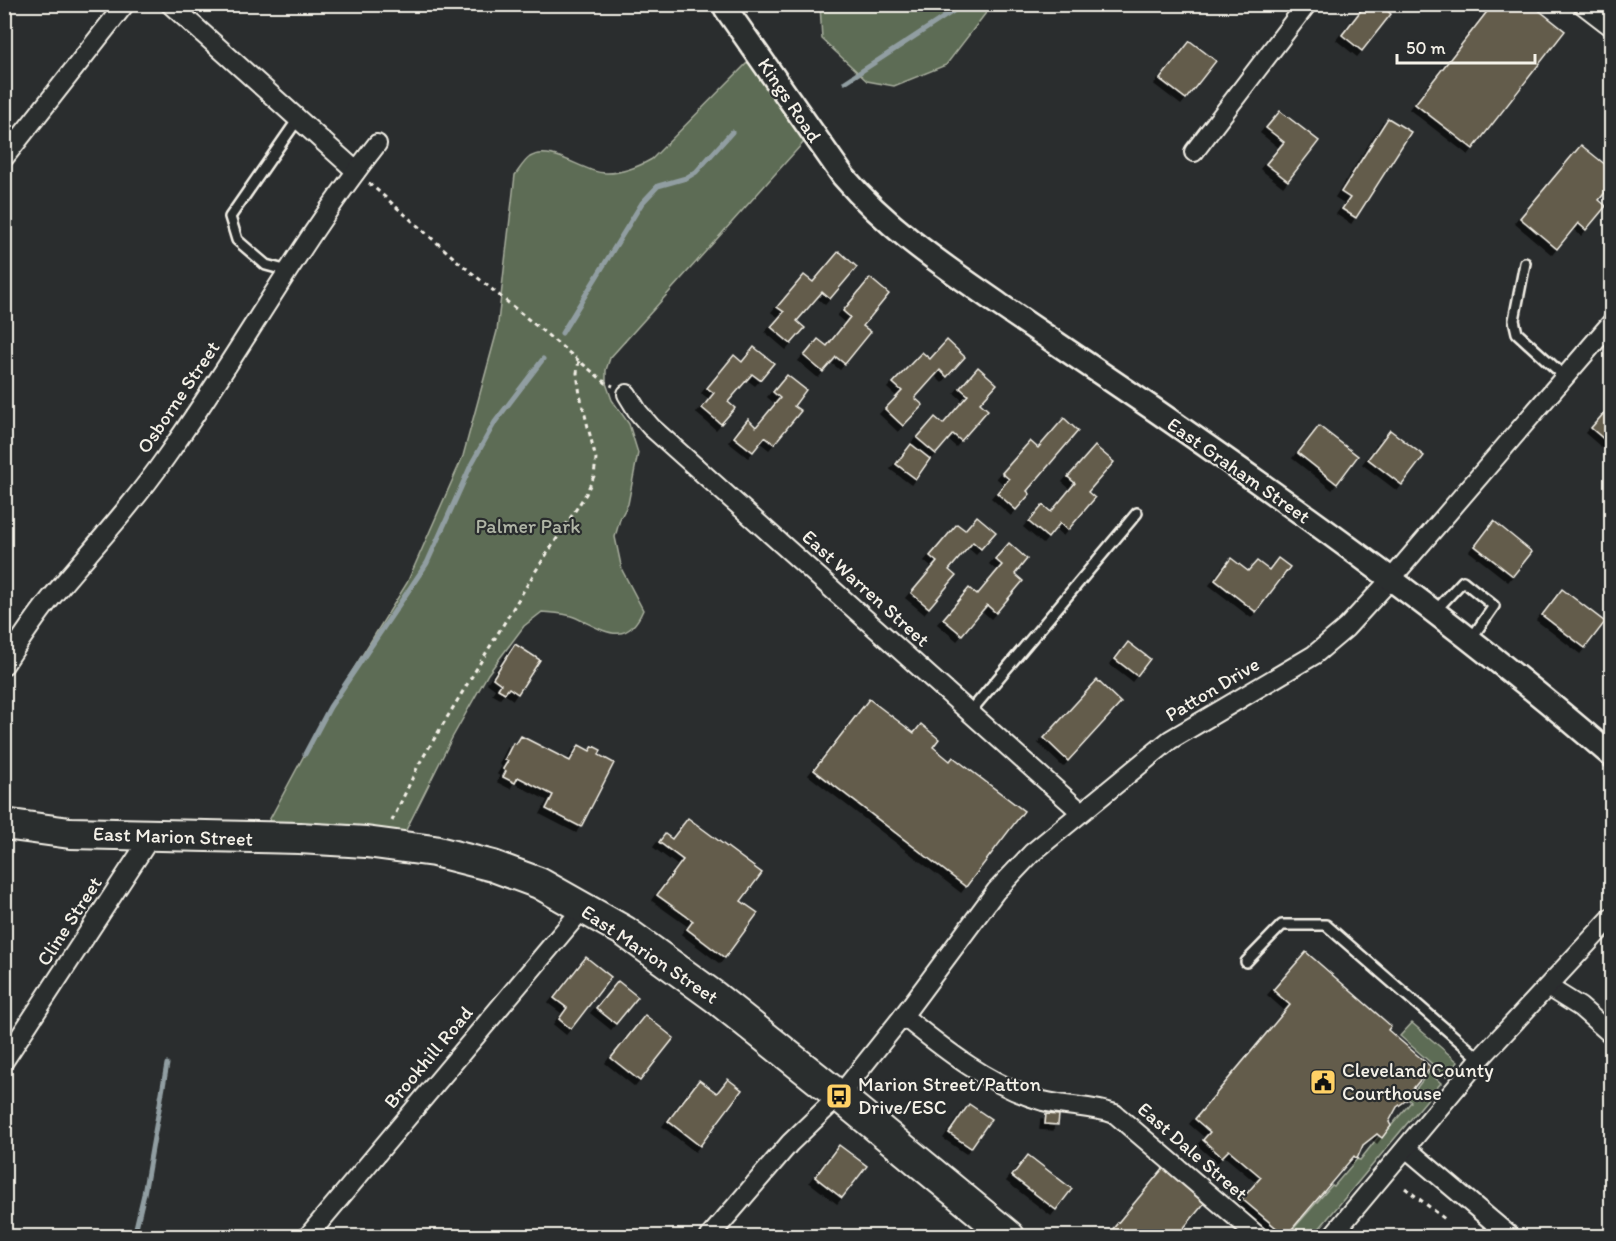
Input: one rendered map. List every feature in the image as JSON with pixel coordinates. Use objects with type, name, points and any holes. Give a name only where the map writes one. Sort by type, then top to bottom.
[{"type":"main road","name":"East Marion Street","points":[[4,824],[70,833],[299,838],[381,844],[434,851],[493,866],[539,883],[624,931],[715,997],[1009,1236]]},
{"type":"street","points":[[4,158],[125,4]]},
{"type":"street","points":[[170,4],[356,171]]},
{"type":"street","points":[[1194,152],[1307,4]]},
{"type":"street","points":[[1582,4],[1611,27]]},
{"type":"street","name":"Kings Road","points":[[725,6],[812,133],[859,195]]},
{"type":"street","name":"Osborne Street","points":[[4,665],[50,599],[90,554],[166,457],[288,271],[377,144]]},
{"type":"street","name":"East Graham Street","points":[[859,195],[901,234],[950,271],[1217,453],[1436,611],[1541,695],[1611,756]]},
{"type":"street","name":"Patton Drive","points":[[839,1096],[903,1016],[996,891],[1032,853],[1170,740],[1314,655],[1346,628],[1391,579],[1611,322]]},
{"type":"street","name":"East Warren Street","points":[[627,394],[651,427],[1081,812]]},
{"type":"street","name":"Cline Street","points":[[4,1061],[152,836]]},
{"type":"street","name":"Brookhill Road","points":[[308,1236],[584,907]]},
{"type":"street","points":[[1332,1236],[1480,1059],[1611,917]]},
{"type":"street","points":[[1548,987],[1580,1007],[1611,1035]]},
{"type":"street","name":"East Dale Street","points":[[903,1016],[961,1062],[1020,1093],[1066,1106],[1097,1107],[1115,1114],[1258,1236]]},
{"type":"street","points":[[710,1236],[790,1143],[839,1096]]},
{"type":"street","points":[[1406,1148],[1509,1236]]},
{"type":"lane","points":[[288,271],[266,266],[237,240],[230,217],[298,119]]},
{"type":"lane","points":[[1525,263],[1515,320],[1517,333],[1564,376]]},
{"type":"lane","points":[[970,711],[1137,513]]},
{"type":"lane","points":[[1436,611],[1463,581],[1471,587],[1494,606],[1471,639]]},
{"type":"lane","points":[[1246,962],[1282,925],[1326,925],[1480,1059]]},
{"type":"path","points":[[356,171],[461,264],[606,383],[627,394]]},
{"type":"path","points":[[381,844],[419,764],[535,572],[586,494],[594,476],[596,459],[580,395],[579,360]]},
{"type":"path","points":[[1405,1188],[1445,1219]]},
{"type":"green space","points":[[820,4],[992,5],[946,65],[894,86],[867,81],[822,39]]},
{"type":"green space","name":"Palmer Park","points":[[758,52],[812,133],[610,358],[606,370],[606,383],[612,400],[629,424],[638,453],[628,504],[620,519],[615,537],[622,570],[643,610],[636,622],[629,630],[613,633],[570,616],[542,612],[524,626],[488,674],[452,738],[398,846],[259,839],[330,707],[407,583],[463,456],[497,331],[515,175],[530,157],[539,154],[548,154],[588,169],[607,173],[625,171],[647,162]]},
{"type":"green space","points":[[1412,1023],[1458,1062],[1446,1076],[1400,1036]]},
{"type":"green space","points":[[1429,1072],[1441,1083],[1313,1236],[1287,1236],[1332,1185],[1334,1186],[1357,1159],[1360,1160],[1379,1136],[1382,1137],[1411,1102],[1408,1099]]},
{"type":"building","points":[[1366,4],[1379,4],[1391,14],[1362,51],[1342,35]]},
{"type":"building","points":[[1493,4],[1531,4],[1565,31],[1473,149],[1415,104]]},
{"type":"building","points":[[1190,41],[1216,61],[1186,99],[1160,79]]},
{"type":"building","points":[[1280,111],[1319,141],[1288,181],[1266,164],[1284,142],[1266,128]]},
{"type":"building","points":[[1388,118],[1411,132],[1356,218],[1342,209],[1350,198],[1341,192]]},
{"type":"building","points":[[1581,145],[1612,170],[1612,184],[1599,200],[1606,206],[1586,230],[1578,223],[1557,249],[1520,218]]},
{"type":"building","points":[[839,251],[857,267],[830,299],[822,292],[797,321],[805,328],[791,344],[771,327],[784,312],[777,307],[804,275],[813,282]]},
{"type":"building","points":[[870,278],[889,294],[863,326],[871,332],[845,364],[836,357],[823,372],[804,356],[818,339],[827,346],[850,317],[843,311]]},
{"type":"building","points":[[947,340],[965,357],[947,377],[940,370],[915,398],[923,405],[903,426],[885,409],[902,391],[893,383],[922,352],[930,359]]},
{"type":"building","points":[[754,347],[774,363],[760,380],[752,374],[728,402],[735,408],[721,424],[702,408],[714,393],[707,388],[734,355],[742,362]]},
{"type":"building","points":[[978,367],[997,384],[980,403],[988,410],[961,441],[953,434],[936,454],[917,438],[935,417],[943,424],[968,395],[960,388]]},
{"type":"building","points":[[787,375],[806,390],[794,406],[801,411],[774,444],[765,437],[753,452],[734,437],[748,419],[756,427],[780,398],[773,392]]},
{"type":"building","points":[[1612,404],[1612,446],[1591,428]]},
{"type":"building","points":[[1064,418],[1078,431],[1027,491],[1030,494],[1016,510],[997,493],[1009,479],[1002,473],[1030,441],[1038,448]]},
{"type":"building","points":[[1319,426],[1358,456],[1337,484],[1298,453]]},
{"type":"building","points":[[1390,430],[1424,456],[1402,485],[1368,459]]},
{"type":"building","points":[[911,444],[930,459],[916,479],[896,464]]},
{"type":"building","points":[[1095,446],[1114,462],[1088,492],[1095,498],[1068,530],[1060,523],[1048,538],[1029,522],[1043,505],[1051,512],[1075,483],[1068,477]]},
{"type":"building","points":[[977,516],[996,532],[981,549],[973,542],[949,570],[956,576],[929,608],[911,593],[937,562],[930,556],[957,524],[965,530]]},
{"type":"building","points":[[1494,521],[1532,552],[1513,576],[1475,546]]},
{"type":"building","points":[[1009,543],[1027,559],[1015,574],[1023,581],[996,613],[987,605],[962,635],[943,619],[969,588],[977,595],[1002,565],[995,559]]},
{"type":"building","points":[[1231,558],[1248,571],[1257,561],[1269,570],[1278,558],[1290,567],[1256,612],[1215,580]]},
{"type":"building","points":[[1562,589],[1605,622],[1585,648],[1542,615]]},
{"type":"building","points":[[1128,642],[1150,659],[1137,676],[1115,659]]},
{"type":"building","points":[[515,644],[540,660],[518,694],[509,688],[505,693],[498,689],[501,684],[493,678]]},
{"type":"building","points":[[1097,680],[1121,703],[1068,761],[1044,738]]},
{"type":"building","points":[[869,699],[914,733],[921,724],[939,739],[933,747],[950,761],[953,757],[1024,811],[966,887],[814,770]]},
{"type":"building","points":[[521,736],[570,761],[579,745],[590,751],[593,746],[601,750],[599,755],[614,763],[581,827],[546,809],[553,795],[518,777],[515,783],[503,777],[506,771],[503,769],[508,761],[505,759],[513,743],[516,744]]},
{"type":"building","points":[[688,818],[762,873],[741,901],[758,913],[725,958],[687,929],[693,921],[657,895],[683,860],[659,842],[665,834],[672,839]]},
{"type":"building","name":"Cleveland County Courthouse","points":[[1306,952],[1391,1026],[1388,1030],[1431,1067],[1406,1097],[1408,1099],[1397,1107],[1389,1122],[1391,1126],[1382,1138],[1377,1134],[1363,1145],[1357,1159],[1354,1156],[1286,1236],[1242,1199],[1261,1177],[1229,1150],[1222,1157],[1203,1140],[1210,1132],[1195,1119],[1290,1005],[1273,990]]},
{"type":"building","points":[[586,957],[611,977],[571,1029],[559,1019],[567,1008],[554,998]]},
{"type":"building","points":[[618,981],[638,997],[616,1024],[596,1008]]},
{"type":"building","points":[[645,1015],[674,1038],[640,1081],[611,1058]]},
{"type":"building","points":[[728,1079],[742,1090],[700,1146],[668,1121],[699,1080],[717,1093]]},
{"type":"building","points":[[969,1104],[991,1119],[971,1148],[949,1133]]},
{"type":"building","points":[[1046,1114],[1059,1115],[1058,1125],[1045,1124]]},
{"type":"building","points":[[839,1145],[867,1166],[842,1198],[815,1177]]},
{"type":"building","points":[[1028,1155],[1072,1189],[1056,1210],[1012,1176]]},
{"type":"building","points":[[1165,1166],[1207,1200],[1177,1236],[1107,1236]]},
{"type":"waterway","points":[[845,82],[964,4]]},
{"type":"waterway","points":[[562,333],[642,203],[658,186],[686,178],[696,172],[732,132]]},
{"type":"waterway","points":[[305,754],[330,707],[427,563],[472,463],[495,422],[543,359]]},
{"type":"waterway","points":[[134,1236],[144,1194],[167,1064]]},
{"type":"place","name":"Cleveland County Courthouse","points":[[1323,1082]]},
{"type":"place","name":"Marion Street/Patton Drive/ESC","points":[[839,1096]]}]
